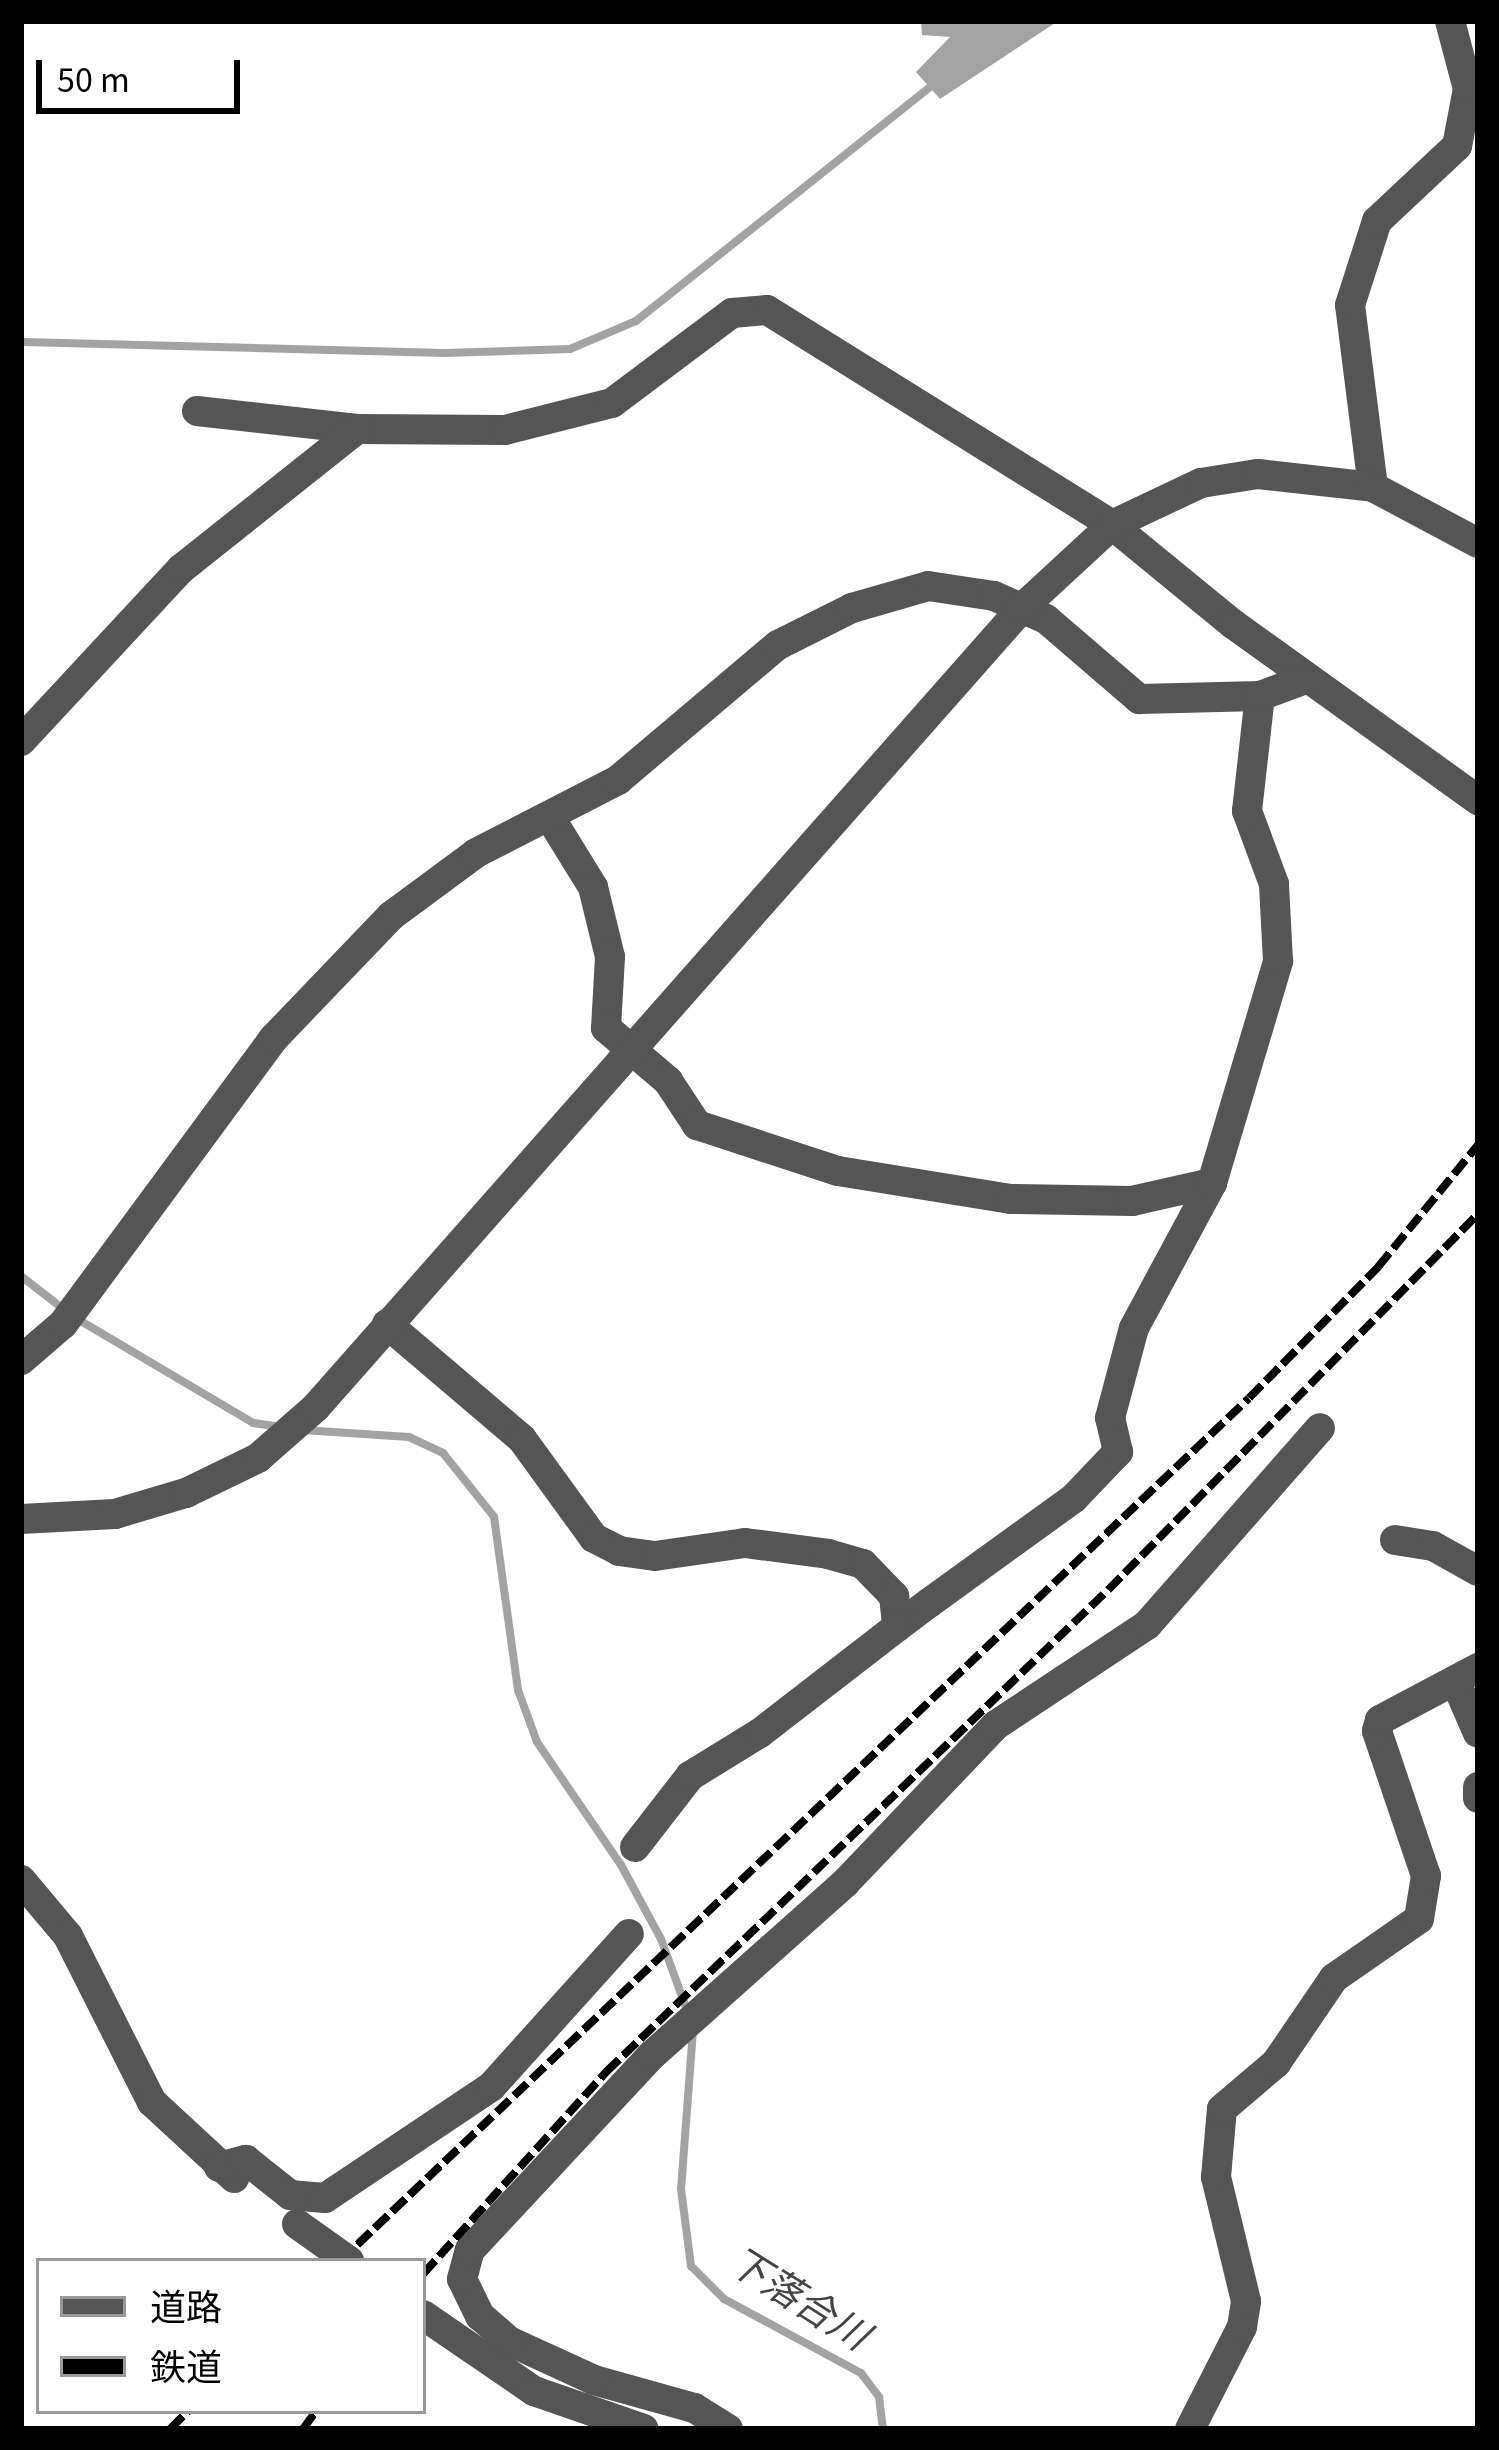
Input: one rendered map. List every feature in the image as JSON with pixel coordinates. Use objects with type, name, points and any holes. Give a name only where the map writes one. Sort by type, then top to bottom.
[{"type":"street","points":[[1373,488],[1350,305],[1364,246],[1377,221],[1457,146],[1470,125],[1465,58],[1450,21]]},
{"type":"street","points":[[197,411],[357,429],[505,430],[612,403],[732,313],[767,310],[1112,525],[1306,679],[1478,800]]},
{"type":"street","points":[[21,741],[181,569],[357,429]]},
{"type":"street","points":[[21,1519],[133,1509],[186,1493],[275,1442],[308,1414],[1022,608],[1112,525],[1179,491],[1258,474],[1373,488],[1478,543]]},
{"type":"street","points":[[21,1360],[71,1312],[273,1039],[392,916],[476,853],[551,819],[618,780],[778,645],[852,608],[928,586],[1022,608],[1139,699],[1260,696],[1306,679]]},
{"type":"street","points":[[635,1847],[690,1776],[760,1733],[1106,1471],[1118,1452],[1110,1418],[1134,1328],[1212,1184],[1279,962],[1274,884],[1247,811],[1260,696]]},
{"type":"street","points":[[551,819],[593,886],[610,957],[606,1028],[668,1081],[697,1125],[838,1171],[1011,1199],[1132,1201],[1212,1184]]},
{"type":"street","points":[[387,1324],[522,1439],[595,1538],[655,1556],[745,1543],[862,1564],[894,1596],[897,1627]]},
{"type":"street","points":[[728,2429],[694,2408],[594,2380],[509,2341],[480,2317],[462,2279],[470,2250],[677,2031],[913,1817],[996,1725],[1147,1625],[1321,1428]]},
{"type":"street","points":[[1395,1540],[1433,1546],[1478,1571]]},
{"type":"street","points":[[1190,2429],[1242,2327],[1246,2301],[1216,2177],[1222,2109],[1276,2063],[1334,1978],[1419,1919],[1426,1876],[1377,1731],[1379,1720],[1467,1677],[1478,1733]]},
{"type":"street","points":[[1478,1787],[1478,1798]]},
{"type":"street","points":[[21,1880],[68,1936],[152,2102],[219,2167],[345,2258]]},
{"type":"street","points":[[219,2167],[246,2160],[290,2195],[325,2198],[491,2087],[629,1934]]},
{"type":"street","points":[[426,2317],[534,2391],[644,2429]]},
{"type":"shaded area","points":[[921,21],[1058,21],[940,99],[916,72],[950,37],[922,35]]},
{"type":"waterway","points":[[24,342],[444,353],[570,349],[636,321],[938,81]]},
{"type":"waterway","points":[[21,1276],[62,1308]]},
{"type":"waterway","points":[[74,1317],[253,1423],[282,1427]]},
{"type":"waterway","points":[[303,1430],[409,1437],[443,1453],[494,1517],[518,1690],[537,1742],[621,1865],[661,1939],[687,2010]]},
{"type":"waterway","name":"下落合川","points":[[693,2030],[681,2189],[691,2266],[724,2299],[861,2373],[879,2397],[883,2429]]},
{"type":"railway","points":[[343,2258],[1249,1398],[1378,1267],[1478,1145]]},
{"type":"railway","points":[[426,2271],[606,2072],[1108,1590],[1478,1214]]},
{"type":"railway","points":[[170,2429],[185,2414]]},
{"type":"railway","points":[[303,2429],[314,2414]]}]
